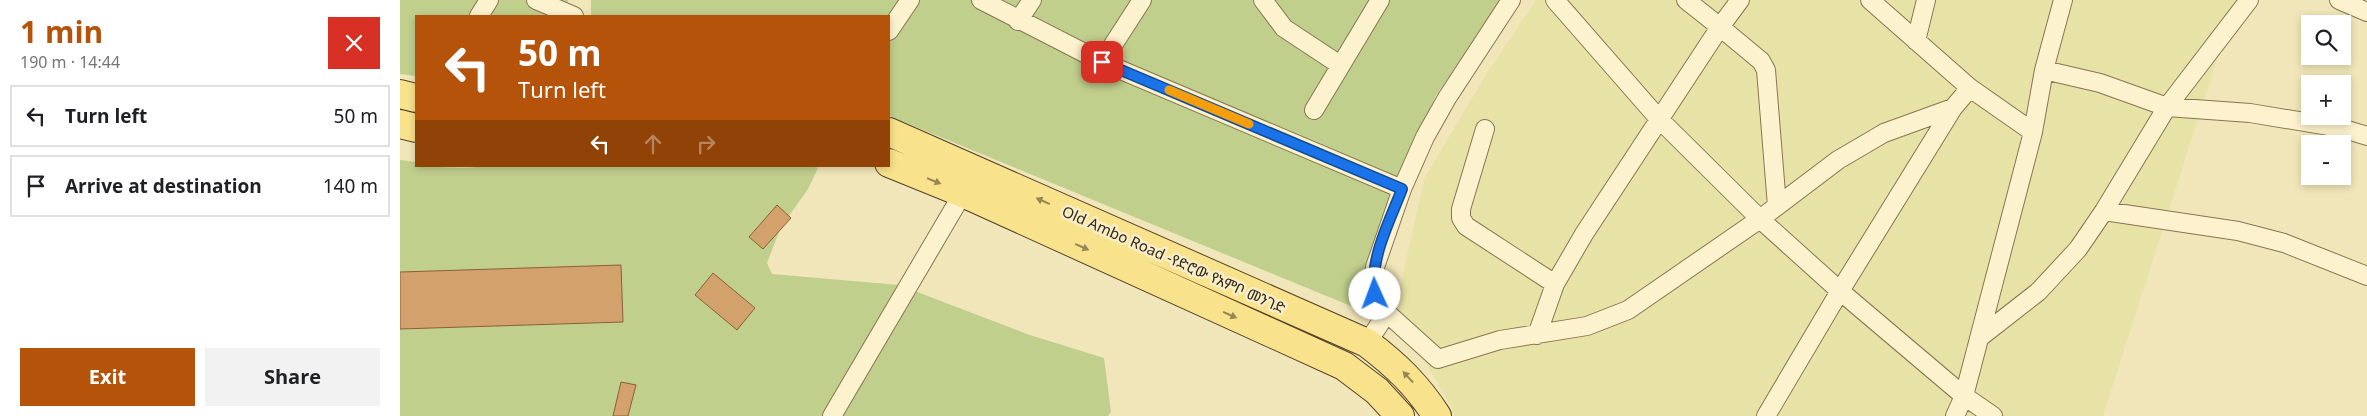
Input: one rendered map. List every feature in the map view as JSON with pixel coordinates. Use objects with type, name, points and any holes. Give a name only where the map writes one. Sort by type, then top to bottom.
[{"type":"main road","points":[[400,94],[415,98]]},
{"type":"main road","points":[[400,124],[415,128]]},
{"type":"main road","name":"Old Ambo Road -የድሮው የአምቦ መንገድ","points":[[890,132],[1367,343],[1398,367],[1418,388],[1437,416]]},
{"type":"main road","name":"Old Ambo Road -የድሮው የአምቦ መንገድ","points":[[890,163],[963,193],[1344,366],[1377,391],[1400,416]]},
{"type":"street","points":[[480,15],[489,0]]},
{"type":"street","points":[[536,0],[572,15]]},
{"type":"street","points":[[890,30],[910,0]]},
{"type":"street","points":[[981,0],[1018,21],[1102,62],[1402,189]]},
{"type":"street","points":[[1018,21],[1032,0]]},
{"type":"street","points":[[1102,62],[1142,0]]},
{"type":"street","points":[[1263,0],[1284,28],[1340,65]]},
{"type":"street","points":[[1314,110],[1380,0]]},
{"type":"street","points":[[1512,0],[1447,98],[1425,137],[1402,189],[1375,267],[1373,282],[1375,294],[1387,313],[1438,359],[1500,340],[1587,326],[1628,310],[1760,219],[1838,160],[1884,133],[1953,108]]},
{"type":"street","points":[[1556,0],[1659,119],[1760,219],[1840,292],[1964,396],[1993,416]]},
{"type":"street","points":[[1686,0],[1760,62],[1766,70],[1777,206]]},
{"type":"street","points":[[1537,335],[1555,284],[1584,234],[1740,0]]},
{"type":"street","points":[[1870,0],[1970,88],[2033,132]]},
{"type":"street","points":[[1916,41],[1926,0]]},
{"type":"street","points":[[1955,416],[1964,396],[2033,132],[2044,70],[2064,0]]},
{"type":"street","points":[[1979,338],[2038,292],[2078,249],[2104,211],[2167,107],[2249,0]]},
{"type":"street","points":[[2339,0],[2367,12]]},
{"type":"street","points":[[2044,70],[2100,83],[2167,107],[2250,113],[2341,128],[2367,136]]},
{"type":"street","points":[[1766,416],[1953,108],[1970,88]]},
{"type":"street","points":[[1485,130],[1461,209],[1461,218],[1466,226],[1555,284]]},
{"type":"street","points":[[832,416],[963,193]]},
{"type":"street","points":[[2104,211],[2238,231],[2284,243],[2367,276]]},
{"type":"street","points":[[1367,343],[1387,313]]},
{"type":"shaded area","points":[[1536,0],[2236,0],[2103,416],[1454,416],[1452,408],[1395,309],[1425,177],[1484,78]]},
{"type":"green space","points":[[400,0],[568,0],[567,15],[415,15],[415,76],[400,74]]},
{"type":"green space","points":[[591,0],[1503,0],[1435,97],[1401,182],[1372,296],[1363,311],[890,116],[890,15],[591,15]]},
{"type":"green space","points":[[400,160],[415,162],[415,167],[458,168],[818,168],[808,189],[781,227],[767,263],[772,274],[899,285],[1030,335],[1104,358],[1111,412],[1108,416],[400,416]]},
{"type":"building","points":[[777,205],[791,218],[763,249],[749,237]]},
{"type":"building","points":[[621,265],[623,322],[400,329],[400,272]]},
{"type":"building","points":[[713,273],[755,308],[737,330],[695,295]]},
{"type":"building","points":[[621,382],[636,385],[628,416],[613,416]]},
{"type":"slow traffic","points":[[1169,90],[1249,124]]},
{"type":"route","points":[[1102,62],[1402,189],[1378,254],[1373,282],[1375,294]]}]
